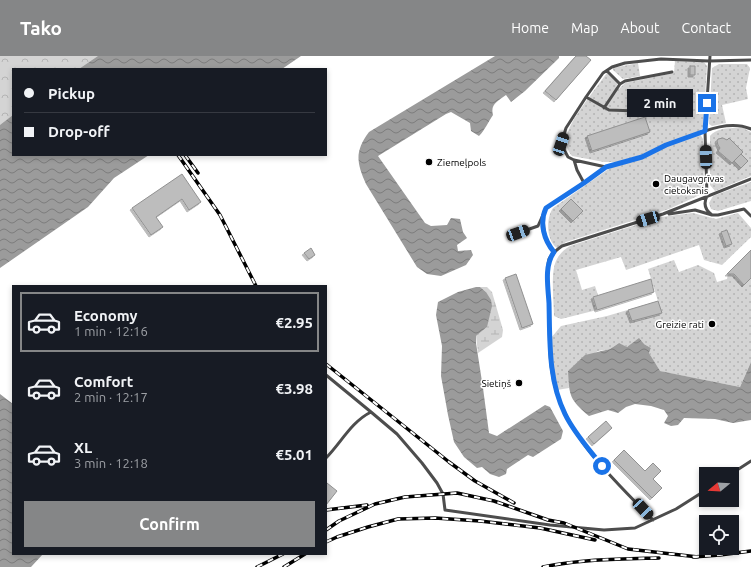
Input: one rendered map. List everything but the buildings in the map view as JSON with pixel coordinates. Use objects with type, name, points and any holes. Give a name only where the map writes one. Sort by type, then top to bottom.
[{"type":"lane","points":[[710,56],[705,131],[707,196],[705,206],[706,210],[712,215]]},
{"type":"lane","points":[[606,167],[574,160],[568,157],[561,144],[566,128],[586,97],[603,73],[607,70],[625,63],[661,59],[710,61],[751,60]]},
{"type":"lane","points":[[607,70],[620,84]]},
{"type":"lane","points":[[604,108],[620,84],[625,81],[672,72]]},
{"type":"lane","points":[[586,97],[608,110],[637,110],[645,108]]},
{"type":"lane","points":[[518,233],[538,226],[546,208],[606,167],[642,157],[666,145],[715,128],[743,126],[751,129]]},
{"type":"lane","points":[[574,160],[576,170],[584,183]]},
{"type":"lane","points":[[653,520],[602,466],[577,434],[565,414],[556,391],[552,371],[549,336],[548,276],[550,259],[554,252],[562,246],[663,214],[751,179]]},
{"type":"lane","points":[[663,214],[695,210],[712,215],[718,215],[744,209],[751,216]]},
{"type":"lane","points":[[543,215],[544,234],[547,244],[554,252]]},
{"type":"lane","points":[[327,376],[397,434],[437,483],[443,494],[445,510],[550,525],[604,530],[635,528],[676,509],[699,494]]},
{"type":"lane","points":[[327,457],[355,423],[370,412]]},
{"type":"lane","points":[[739,469],[751,461]]},
{"type":"green space","points":[[0,56],[108,56],[90,68],[12,68],[12,123],[0,131]]},
{"type":"green space","points":[[675,61],[704,62],[707,66],[703,127],[700,131],[664,144],[641,155],[616,162],[604,162],[572,156],[566,144],[569,130],[590,95],[607,73],[618,83],[616,87],[619,89],[625,83],[674,73]]},
{"type":"green space","points":[[638,63],[640,76],[623,79],[613,70],[613,68]]},
{"type":"green space","points":[[719,64],[747,64],[750,68],[746,88],[748,99],[722,105],[726,123],[712,126],[709,124],[712,68]]},
{"type":"green space","points":[[743,128],[751,132],[751,176],[715,191],[710,185],[710,136],[721,130]]},
{"type":"green space","points":[[700,134],[703,139],[704,193],[669,209],[566,242],[557,248],[553,244],[549,234],[548,223],[553,208],[610,168],[643,158],[667,146]]},
{"type":"green space","points":[[751,182],[751,201],[718,211],[711,209],[709,203],[713,196]]},
{"type":"green space","points":[[693,213],[716,219],[738,213],[751,228],[751,237],[722,265],[704,260],[699,245],[626,270],[621,257],[576,270],[582,290],[595,286],[598,295],[593,297],[597,310],[561,319],[554,316],[553,286],[555,264],[558,257],[566,248],[661,217]]},
{"type":"green space","points":[[751,250],[751,362],[740,387],[659,371],[649,353],[651,348],[644,344],[626,347],[619,343],[610,349],[598,351],[568,371],[569,388],[557,390],[551,338],[561,326],[607,316],[658,301],[648,269],[674,260],[679,272],[698,265],[714,273],[717,282],[727,279],[728,273]]},
{"type":"green space","points":[[480,287],[487,287],[492,292],[503,330],[502,337],[478,353],[476,336],[487,327],[486,292]]},
{"type":"water","points":[[98,56],[301,56],[283,68],[80,68]]},
{"type":"water","points":[[495,56],[559,56],[559,58],[525,91],[511,102],[506,95],[495,103],[492,111],[493,115],[479,136],[471,131],[470,123],[451,112],[378,156],[425,223],[431,226],[447,225],[451,218],[460,219],[463,232],[467,238],[457,245],[458,251],[471,250],[473,255],[466,265],[441,276],[427,274],[417,267],[366,184],[360,169],[358,157],[359,151],[369,132]]},
{"type":"water","points":[[12,116],[12,156],[147,156],[114,178],[88,207],[0,268],[0,125]]},
{"type":"water","points":[[480,287],[486,292],[491,300],[492,306],[487,327],[476,336],[489,433],[497,436],[545,405],[550,407],[563,431],[561,439],[533,457],[528,455],[507,469],[506,474],[499,477],[490,474],[482,467],[477,468],[464,457],[454,442],[441,376],[442,346],[436,315],[438,302],[458,292]]},
{"type":"water","points":[[639,338],[644,344],[651,348],[649,353],[660,371],[740,387],[751,362],[751,420],[733,423],[715,419],[684,418],[678,425],[671,426],[664,423],[668,416],[664,410],[651,406],[635,404],[626,407],[618,413],[608,410],[589,416],[578,406],[572,397],[569,386],[568,371],[585,355],[610,349],[619,343],[627,347]]},
{"type":"water","points":[[0,394],[12,403],[12,555],[42,555],[31,567],[0,567]]},
{"type":"railway","points":[[179,156],[220,215],[255,285]]},
{"type":"railway","points":[[186,156],[198,173]]},
{"type":"railway","points":[[327,365],[449,462],[475,481],[514,503]]},
{"type":"railway","points":[[327,529],[339,521],[375,504],[405,497],[457,493],[494,501],[548,520],[564,523],[628,549],[698,557]]},
{"type":"railway","points":[[327,510],[367,505]]},
{"type":"railway","points":[[327,542],[368,527],[398,519],[435,518],[480,521],[540,528],[595,540]]},
{"type":"railway","points":[[693,557],[751,551]]},
{"type":"railway","points":[[257,567],[281,555]]},
{"type":"railway","points":[[284,567],[303,555]]},
{"type":"railway","points":[[543,567],[587,561],[659,558]]},
{"type":"place","name":"Ziemeļpols","points":[[429,162]]},
{"type":"place","name":"Daugavgrīvas cietoksnis","points":[[656,184]]},
{"type":"place","name":"Greizie rati","points":[[712,324]]},
{"type":"place","name":"Sietiņš","points":[[519,383]]},
{"type":"route","points":[[602,466],[577,434],[565,414],[556,391],[552,371],[549,336],[548,276],[550,259],[554,252],[547,244],[544,234],[543,215],[546,208],[606,167],[642,157],[666,145],[705,131],[707,103]]}]
